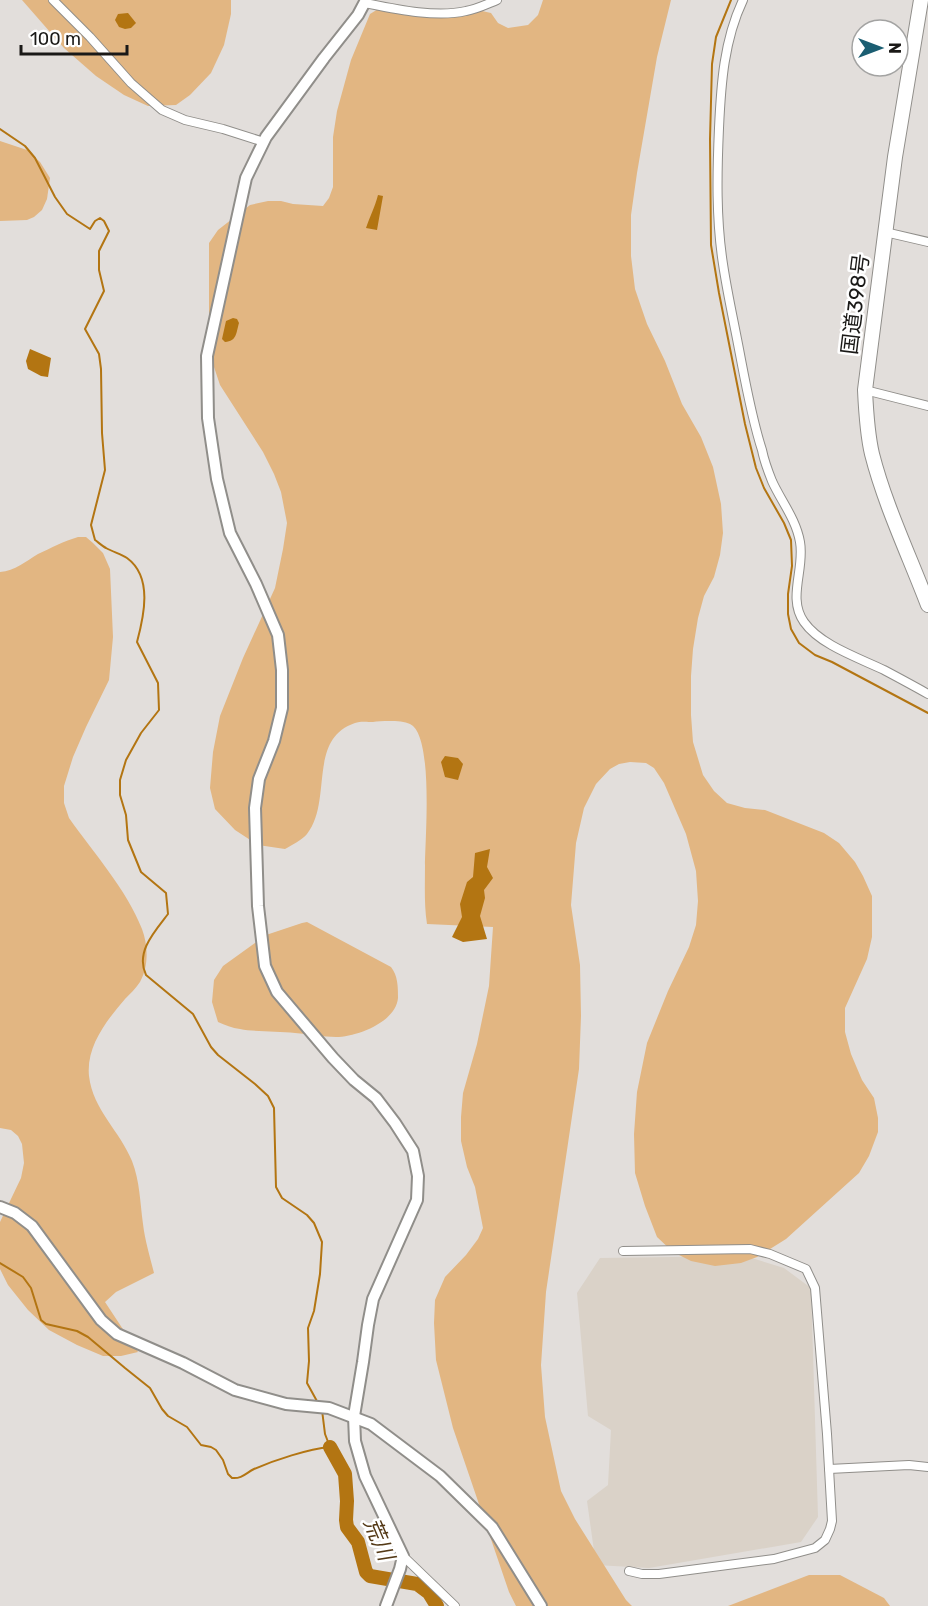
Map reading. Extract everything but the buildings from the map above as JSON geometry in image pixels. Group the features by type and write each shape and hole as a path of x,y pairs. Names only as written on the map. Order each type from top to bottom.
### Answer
{"highway":[{"name":"国道398号","path":"921,0 895,157 865,390 866,418 872,452 882,487 921,575 928,605"}],"street":[{"path":"53,0 131,83 162,110 185,120 264,142"},
{"path":"455,1606 403,1556 364,1476 355,1442 354,1416 373,1299 417,1200 418,1176 413,1151 395,1123 376,1098 354,1080 333,1058 277,992 265,966 258,906 255,807 259,779 282,708 282,670 278,635 256,584 230,533 208,418 207,356 246,178 266,137 358,15 365,1 406,11 448,13 468,10 497,0"},
{"path":"743,0 732,25 720,99 718,217 723,264 748,397 772,480 792,517 800,543 797,609 804,622 818,637 928,694"},
{"path":"885,232 928,242"},
{"path":"865,390 928,406"},
{"path":"0,1207 15,1213 32,1226 101,1320 117,1334 183,1363 235,1390 286,1404 321,1407 354,1416 371,1424 440,1476 492,1527 540,1606"},
{"path":"623,1251 750,1249 770,1254 806,1269 815,1288 819,1315 832,1521 825,1540 815,1548 774,1559 659,1574 629,1571"},
{"path":"829,1469 928,1467"},
{"path":"388,1601 403,1556"}],"shaded area":[{"path":"22,0 231,0 231,14 224,45 211,73 190,95 176,105 148,106 124,95 96,76 64,48"},
{"path":"543,0 671,0 657,57 637,173 631,215 631,256 635,289 647,324 682,404 701,437 713,467 721,504 723,533 720,555 714,577 704,596 693,649 691,715 693,742 703,775 714,791 727,803 765,810 824,833 839,843 855,862 872,896 872,937 867,959 845,1008 845,1032 851,1054 862,1080 874,1098 878,1118 878,1132 869,1156 859,1173 786,1239 757,1257 741,1263 715,1266 691,1261 673,1252 657,1237 635,1173 634,1134 637,1092 647,1043 689,947 696,925 698,901 696,871 686,834 664,783 654,768 646,763 630,762 610,769 596,784 584,808 576,843 571,905 580,965 579,1069 546,1292 541,1365 545,1417 561,1491 575,1519 632,1606 516,1606 509,1592 453,1428 436,1360 435,1300 445,1277 466,1255 483,1228 475,1187 467,1167 461,1141 461,1117 463,1093 477,1044 489,986 493,927 427,924 425,910 427,812 425,767 418,732 410,724 392,721 357,722 340,731 331,742 326,756 315,820 305,836 285,849 258,845 235,830 215,809 210,788 213,752 220,716 275,588 287,523 281,492 274,474 263,452 220,385 213,364 209,330 209,243 218,230 250,205 281,201 323,206 329,198 333,187 333,137 337,111 351,60 370,14 383,6 400,6 414,14 482,11 491,13 498,23 508,28 528,25 538,15"},
{"path":"128,13 136,23 131,28 119,27 115,20 118,14"},
{"path":"0,141 27,150 40,162 50,178 47,199 42,210 27,220 0,221"},
{"path":"378,195 383,196 377,230 366,228 375,204"},
{"path":"233,318 239,323 236,333 232,340 225,342 222,339 226,321"},
{"path":"30,349 51,358 48,377 28,369 26,361"},
{"path":"78,537 86,537 103,553 110,569 113,637 109,680 73,757 64,786 64,803 69,818 109,872 136,914 146,949 143,976 99,1034 89,1065 89,1076 96,1099 127,1150 135,1169 145,1237 154,1273 116,1292 105,1302 138,1352 121,1356 103,1356 49,1330 28,1310 8,1285 0,1269 0,1222 21,1178 24,1163 22,1144 18,1136 11,1130 0,1128 0,572 15,568 38,554"},
{"path":"445,756 458,758 463,764 458,780 445,777 441,762"},
{"path":"490,849 487,867 493,878 484,890 485,898 480,916 487,939 463,942 452,937 462,917 460,904 467,882 473,877 475,853"},
{"path":"307,922 391,967 398,986 398,998 396,1007 390,1014 383,1021 364,1031 336,1037 246,1030 218,1022 212,1002 214,980 223,966 266,935"},
{"path":"745,1256 784,1268 811,1288 818,1517 801,1542 649,1568 596,1565 587,1501 608,1485 611,1430 588,1416 577,1293 600,1258"},
{"path":"809,1575 840,1575 884,1598 890,1606 728,1606"}],"waterway":[{"path":"731,0 716,37 712,64 711,245 745,424 756,468 791,540 792,566 788,594 791,629 799,643 815,655 928,713"},
{"path":"0,129 25,146 35,158 55,197 67,214 90,229 100,218 109,231 99,251 99,270 104,291 85,329 99,354 105,470 91,525 95,540 127,558 141,575 144,609 137,642 158,683 159,710 141,733 126,760 120,780 120,795 126,815 128,840 141,872 166,893 168,914 148,942 143,966 146,975 193,1014 211,1047 218,1055 268,1096 274,1108 276,1187 282,1198 307,1215 314,1223 322,1242 314,1311 308,1328 307,1383 318,1403"},
{"path":"0,1263 23,1277 31,1288 41,1320 46,1324 77,1331 88,1337 150,1388 168,1416 187,1427 201,1445 216,1450 232,1478 241,1477 254,1469 292,1455 330,1447 325,1434 322,1410"},
{"name":"荒川","path":"330,1447 345,1474 347,1527 358,1542 366,1572 370,1576 417,1584 429,1593 437,1606"}]}
